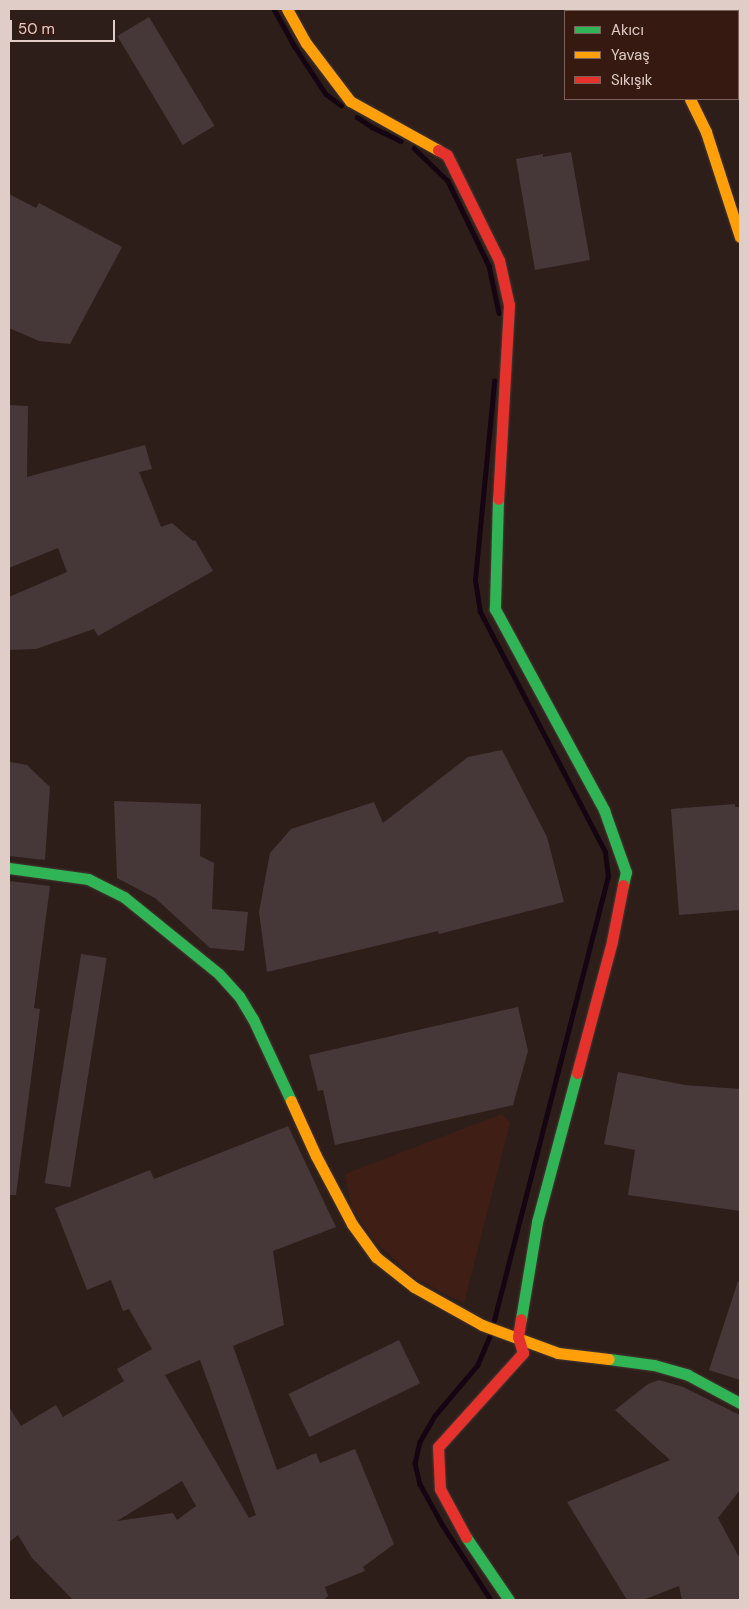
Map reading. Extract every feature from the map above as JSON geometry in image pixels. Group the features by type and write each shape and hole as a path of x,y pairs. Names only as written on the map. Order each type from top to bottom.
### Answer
{"street":[{"path":"287,9 306,43 350,101 447,154 499,260 509,305 496,529 495,608 604,810 626,872 612,940 537,1222 513,1336 523,1353 438,1447 440,1489 460,1529 508,1600"},
{"path":"690,100 706,132 740,237"},
{"path":"9,868 88,879 124,897 218,974 239,996 253,1019 321,1164 352,1224 376,1257 414,1287 482,1325 558,1353 654,1365 688,1374 740,1403"}],"shaded area":[{"path":"502,1114 510,1123 464,1303 416,1279 376,1243 352,1210 345,1174"}],"building":[{"path":"149,17 214,126 183,145 117,36"},
{"path":"571,152 590,260 535,270 516,159 543,154 543,157"},
{"path":"9,194 36,208 39,203 122,247 70,344 39,341 9,328"},
{"path":"9,405 28,406 27,477 145,445 152,469 139,472 161,527 172,523 193,541 195,540 213,571 98,636 94,629 36,649 9,650 9,597 67,572 58,548 9,568"},
{"path":"502,750 547,837 564,902 439,934 438,931 267,972 259,912 270,853 291,829 374,802 383,823 468,757"},
{"path":"10,762 27,765 50,787 45,860 9,856"},
{"path":"114,801 201,804 200,856 214,863 212,909 248,912 244,951 210,948 155,898 117,878"},
{"path":"735,804 735,807 740,807 740,910 679,915 671,809"},
{"path":"9,881 50,886 34,1008 40,1009 16,1195 9,1195"},
{"path":"81,954 107,958 70,1187 45,1183"},
{"path":"518,1007 528,1051 513,1105 335,1145 323,1090 318,1091 309,1055"},
{"path":"618,1072 685,1085 740,1089 740,1211 628,1195 635,1150 604,1144"},
{"path":"288,1126 336,1227 273,1251 284,1325 233,1346 277,1470 316,1453 320,1463 355,1449 394,1544 363,1567 365,1571 325,1587 328,1596 324,1600 73,1600 32,1558 18,1535 9,1542 9,1407 21,1426 56,1405 63,1417 124,1381 117,1369 152,1349 129,1309 123,1311 111,1280 87,1290 55,1208 150,1170 154,1179","holes":["200,1360 256,1515 249,1518 165,1375","182,1481 196,1506 177,1520 173,1513 117,1521"]},
{"path":"738,1281 740,1282 740,1380 709,1370"},
{"path":"399,1340 420,1383 309,1437 288,1394"},
{"path":"659,1380 683,1387 740,1415 740,1490 718,1518 740,1559 740,1600 682,1600 679,1586 643,1600 627,1600 567,1502 670,1460 615,1410 648,1384"}],"waterway":[{"path":"274,9 295,47 326,94 341,105"},
{"path":"357,117 372,127 401,141"},
{"path":"414,148 448,181 489,266 499,313"},
{"path":"493,1324 608,877 605,852 480,612 475,580 494,381"},
{"path":"491,1334 478,1365 435,1416 420,1442 415,1463 420,1484 442,1524 491,1600"}],"traffic: fast":[{"path":"498,499 495,609 604,810 626,872 623,885"},
{"path":"9,868 88,879 124,897 219,974 239,996 253,1019 291,1101"},
{"path":"521,1319 537,1222 577,1073"},
{"path":"609,1359 654,1365 688,1375 740,1403"},
{"path":"466,1537 509,1600"}],"traffic: slow":[{"path":"287,9 306,43 350,101 438,150"},
{"path":"690,100 706,132 740,237"},
{"path":"291,1101 316,1156 352,1224 376,1257 414,1287 482,1325 558,1353 609,1359"}],"traffic: jam":[{"path":"438,150 447,155 499,260 509,305 498,499"},
{"path":"577,1073 612,941 623,885"},
{"path":"466,1537 440,1489 438,1447 523,1353 518,1337 521,1319"}]}
